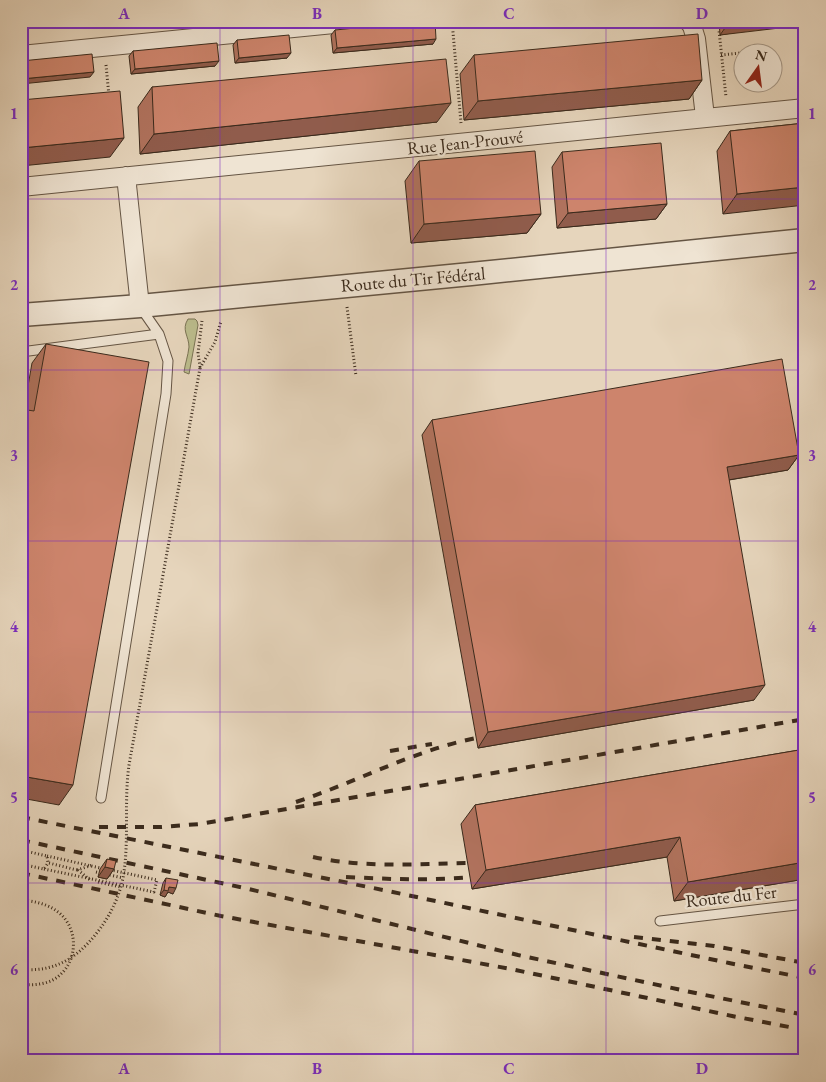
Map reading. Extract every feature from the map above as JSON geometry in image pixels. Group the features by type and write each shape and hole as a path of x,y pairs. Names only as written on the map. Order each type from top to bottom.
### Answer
{"street":[{"path":"21,56 364,21"},
{"path":"688,21 692,26 696,39 705,118"},
{"name":"Rue Jean-Prouvé","path":"21,187 805,108"},
{"path":"126,176 140,306"},
{"name":"Route du Tir Fédéral","path":"21,316 471,274 805,240"}],"lane":[{"path":"101,798 166,394 168,361 159,334 140,306"},
{"path":"21,352 159,334"},
{"name":"Route du Fer","path":"660,921 805,904"}],"path":[{"path":"452,21 462,130"},
{"path":"718,21 728,115"},
{"path":"105,47 110,105"},
{"path":"721,55 734,54"},
{"path":"347,301 356,376"},
{"path":"200,368 215,342 222,313"},
{"path":"21,969 36,970 52,967 62,964 74,956 92,939 101,927 121,888 126,845 126,785 200,368 198,353 203,316"},
{"path":"21,850 157,880 154,892 21,864"},
{"path":"44,869 48,863 47,856"},
{"path":"48,863 77,870 90,880 121,888"},
{"path":"77,870 94,866 124,872"},
{"path":"94,879 97,867"},
{"path":"96,872 123,878"},
{"path":"21,900 50,907 59,912 71,928 74,950 60,975 46,983 36,985 21,984"}],"green space":[{"path":"188,319 195,319 198,325 189,374 184,372 189,347 185,330"}],"building":[{"path":"435,21 436,39 337,48 335,30"},
{"path":"698,34 702,80 478,101 474,55"},
{"path":"289,35 291,53 239,58 237,40"},
{"path":"217,43 219,61 135,69 133,51"},
{"path":"92,54 94,72 21,79 21,61"},
{"path":"446,59 451,103 154,134 152,87"},
{"path":"120,91 124,138 21,148 21,100"},
{"path":"805,123 805,187 737,194 730,131"},
{"path":"661,143 667,204 568,213 562,152"},
{"path":"535,151 541,214 424,224 419,161"},
{"path":"46,344 149,362 73,785 21,776 21,409 34,411"},
{"path":"782,359 799,455 727,467 765,685 488,732 432,420"},
{"path":"805,749 805,862 688,882 680,837 486,870 475,805"},
{"path":"107,859 116,861 114,869 105,867"},
{"path":"166,878 178,880 176,888 169,887 168,891 164,890"}],"railway":[{"path":"99,827 161,827 200,824 805,719"},
{"path":"296,802 429,751 476,738"},
{"path":"390,751 432,744"},
{"path":"21,817 805,978"},
{"path":"21,840 249,889 518,955 805,1015"},
{"path":"313,857 371,864 468,863"},
{"path":"21,873 221,916 511,969 805,1030"},
{"path":"346,877 393,879 470,877"},
{"path":"634,937 714,946 805,963"}]}
